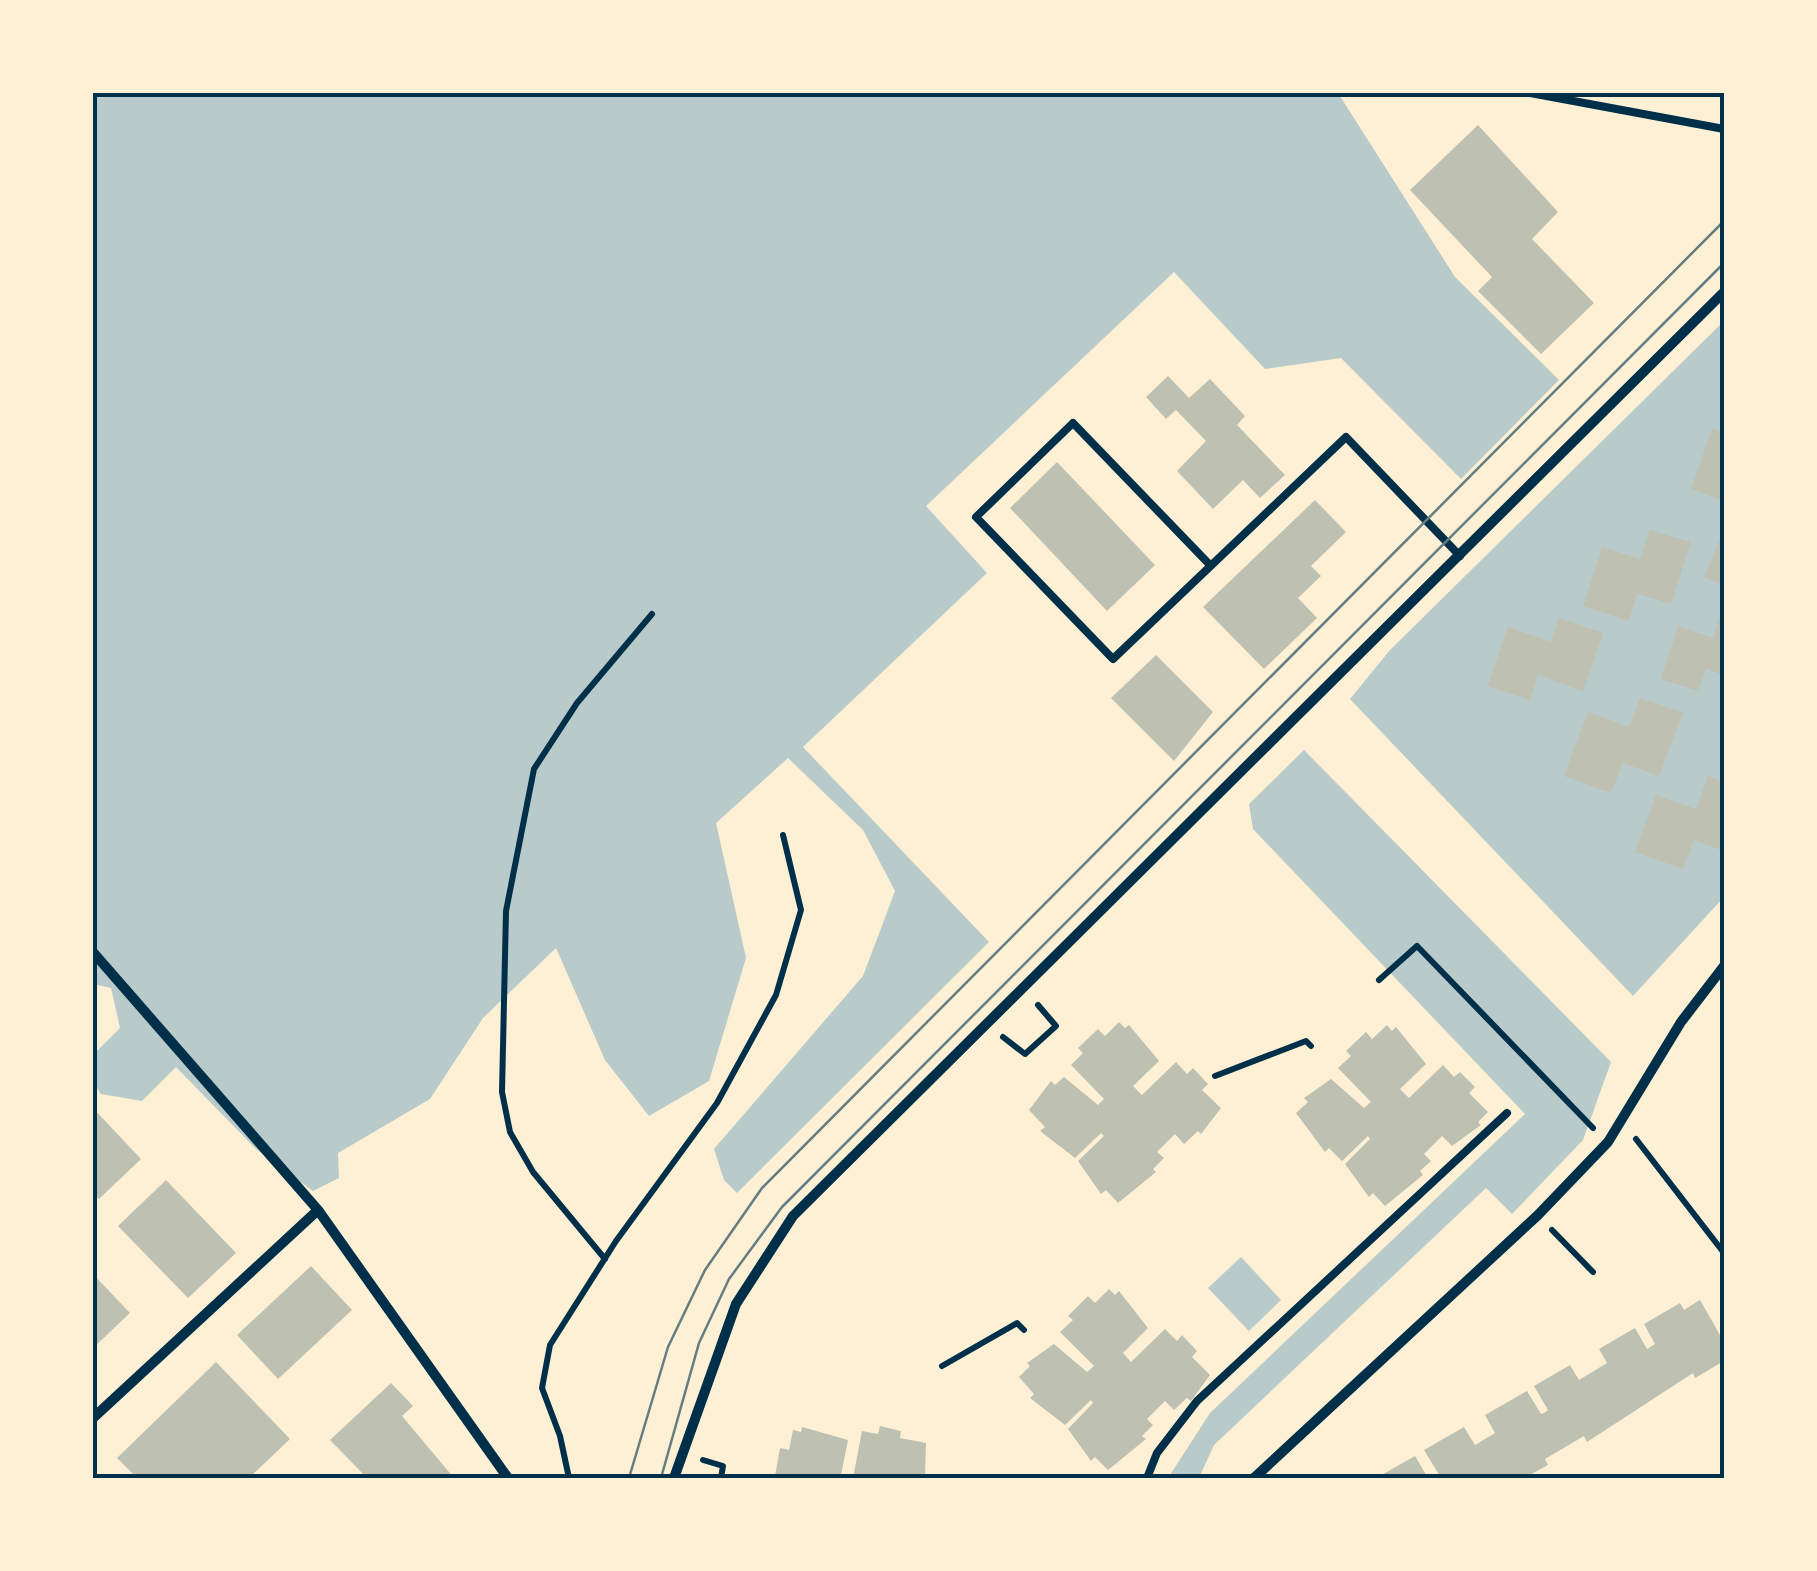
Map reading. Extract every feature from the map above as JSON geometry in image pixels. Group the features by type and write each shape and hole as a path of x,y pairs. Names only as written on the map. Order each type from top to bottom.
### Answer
{"street":[{"path":"674,1478 736,1304 794,1216 1724,292"},
{"path":"92,951 318,1210 508,1478"},
{"path":"1254,1478 1538,1215 1608,1142 1681,1022 1724,966"},
{"path":"92,1419 318,1210"}],"lane":[{"path":"1525,92 1724,129"},
{"path":"1210,565 1073,423 976,517 1113,659 1346,437 1460,556"},
{"path":"1146,1478 1157,1453 1197,1400 1507,1112"}],"path":[{"path":"604,1259 533,1172 510,1132 502,1092 506,911 534,769 577,703 652,614"},
{"path":"569,1478 560,1436 542,1388 550,1345 604,1259 717,1102 776,996 801,910 782,834"},
{"path":"1380,980 1417,946 1608,1142"},
{"path":"986,1024 1025,1054 1056,1026 1022,988"},
{"path":"1215,1076 1306,1041 1311,1046"},
{"path":"1633,1135 1724,1253"},
{"path":"1538,1215 1593,1272"},
{"path":"942,1366 1017,1323 1024,1330"}],"shaded area":[{"path":"103,93 1338,93 1455,277 1559,380 1461,479 1341,358 1265,369 1174,272 926,506 987,573 803,747 989,942 737,1193 724,1180 714,1149 863,976 895,891 863,830 788,758 716,823 746,958 709,1081 649,1116 605,1060 556,948 483,1018 430,1099 338,1153 339,1178 313,1191 256,1149 176,1067 142,1101 101,1094 93,1082 93,1055 120,1028 111,988 93,984 92,100"},
{"path":"1724,321 1724,897 1633,996 1350,699 1390,650"},
{"path":"1304,750 1611,1062 1583,1140 1512,1214 1486,1188 1214,1445 1199,1478 1168,1478 1210,1413 1525,1114 1253,829 1249,804"},
{"path":"1241,1257 1281,1300 1249,1331 1208,1288"}],"building":[{"path":"1478,125 1558,212 1532,239 1594,303 1541,354 1478,291 1492,277 1410,190"},
{"path":"1168,376 1189,398 1210,379 1245,416 1237,425 1285,475 1260,498 1243,480 1213,509 1177,471 1206,441 1176,410 1166,419 1146,397"},
{"path":"1712,429 1724,433 1724,501 1691,489"},
{"path":"1057,462 1155,565 1107,611 1010,508"},
{"path":"1315,500 1346,532 1311,566 1321,576 1298,598 1317,618 1264,669 1203,607"},
{"path":"1650,530 1691,542 1671,604 1637,594 1629,621 1583,606 1602,547 1640,559"},
{"path":"1724,530 1724,586 1704,577"},
{"path":"1724,604 1724,675 1706,669 1698,691 1661,679 1678,626 1713,638"},
{"path":"1559,618 1603,633 1583,691 1538,675 1530,700 1488,686 1508,627 1551,642"},
{"path":"1156,655 1213,712 1174,761 1111,698"},
{"path":"1640,698 1683,713 1659,776 1623,763 1611,793 1564,776 1588,712 1629,727"},
{"path":"1708,776 1724,782 1724,851 1694,840 1683,869 1635,852 1656,795 1696,809"},
{"path":"1119,1022 1125,1028 1129,1025 1159,1061 1133,1086 1142,1095 1176,1062 1187,1074 1193,1068 1208,1084 1202,1090 1221,1108 1201,1134 1198,1131 1184,1144 1175,1134 1157,1152 1164,1158 1153,1169 1156,1172 1118,1203 1106,1190 1101,1194 1078,1161 1104,1136 1101,1133 1075,1158 1040,1131 1045,1127 1029,1110 1051,1081 1055,1085 1064,1077 1098,1105 1104,1099 1071,1065 1083,1053 1078,1048 1098,1029 1105,1036"},
{"path":"1387,1025 1392,1031 1396,1027 1426,1064 1400,1089 1409,1098 1443,1065 1454,1077 1460,1072 1475,1087 1469,1093 1488,1112 1478,1122 1481,1125 1452,1146 1442,1136 1424,1154 1431,1161 1420,1171 1423,1175 1385,1206 1373,1193 1369,1197 1345,1164 1370,1139 1368,1136 1342,1161 1329,1148 1325,1152 1296,1113 1308,1102 1304,1098 1331,1079 1364,1108 1371,1102 1338,1068 1351,1056 1346,1051 1366,1032 1372,1039"},
{"path":"92,1107 141,1159 99,1199 92,1192"},
{"path":"166,1180 236,1253 188,1298 118,1226"},
{"path":"311,1266 352,1310 278,1379 237,1335"},
{"path":"92,1273 130,1313 92,1349"},
{"path":"1109,1289 1115,1295 1119,1291 1148,1328 1123,1353 1131,1362 1165,1329 1177,1341 1182,1335 1197,1351 1192,1357 1210,1375 1191,1401 1187,1398 1174,1410 1165,1401 1147,1419 1153,1425 1142,1436 1146,1439 1108,1470 1095,1457 1091,1461 1068,1429 1093,1403 1091,1400 1065,1425 1030,1398 1034,1394 1019,1377 1030,1366 1027,1363 1054,1344 1087,1372 1094,1366 1060,1332 1073,1320 1068,1316 1088,1296 1095,1303"},
{"path":"1700,1300 1724,1342 1724,1361 1695,1378 1693,1373 1587,1442 1584,1436 1545,1459 1548,1465 1524,1478 1441,1478 1424,1450 1464,1427 1475,1445 1495,1433 1485,1415 1527,1391 1544,1413 1548,1410 1534,1386 1570,1365 1579,1380 1607,1363 1599,1349 1635,1328 1647,1349 1655,1344 1644,1324 1680,1303 1684,1310"},
{"path":"216,1362 290,1439 249,1478 137,1478 117,1458"},
{"path":"391,1383 413,1406 402,1416 454,1478 367,1478 330,1440"},
{"path":"880,1426 901,1431 900,1438 926,1443 925,1475 853,1478 862,1431 878,1434"},
{"path":"802,1427 848,1440 841,1475 849,1478 775,1476 780,1448 789,1450 793,1430 801,1432"},
{"path":"1415,1456 1428,1478 1376,1478"}],"tram line":[{"path":"629,1478 668,1347 705,1270 762,1188 1724,221"},
{"path":"661,1478 699,1343 729,1279 782,1207 1724,263"}]}
